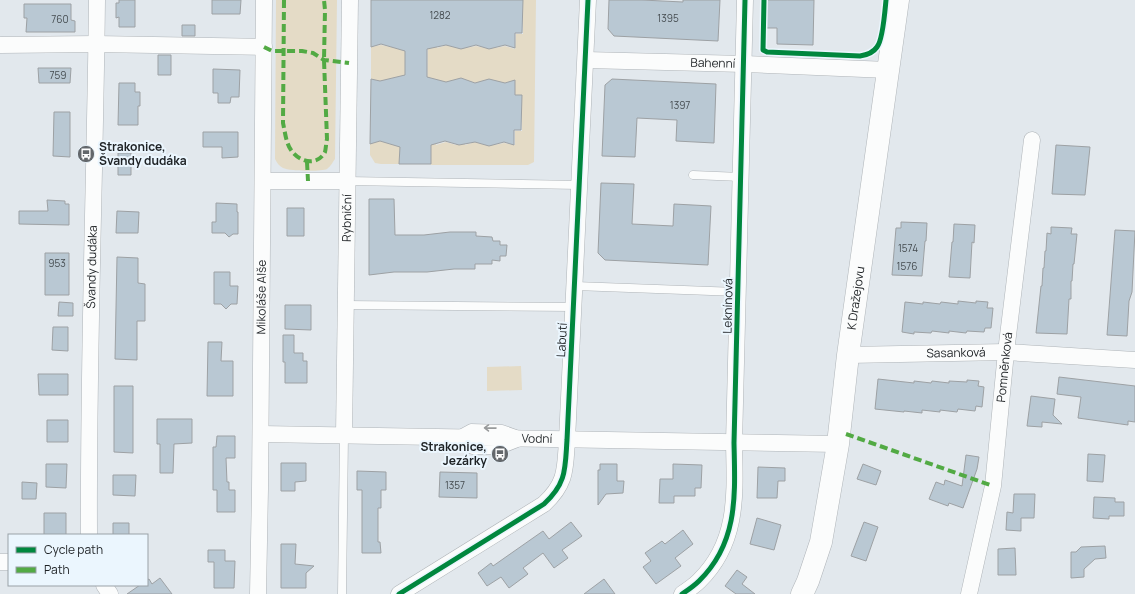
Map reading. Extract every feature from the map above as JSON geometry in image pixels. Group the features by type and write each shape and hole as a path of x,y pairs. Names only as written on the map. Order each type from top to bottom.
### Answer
{"street":[{"name":"Švandy dudáka","path":"89,534 90,381 97,0"},
{"name":"Mikoláše Alše","path":"258,594 261,434 264,0"},
{"name":"Rybniční","path":"344,436 350,0"},
{"name":"Labutí","path":"399,594 544,504 555,494 562,483 565,468 567,440 588,0"},
{"name":"Leknínová","path":"682,594 699,582 712,566 723,548 731,526 735,502 734,443 745,0"},
{"name":"K Dražejovu","path":"802,594 821,542 838,444 848,355 898,0"},
{"path":"0,45 96,44 264,47"},
{"name":"Bahenní","path":"586,60 744,64 888,70"},
{"name":"Pomněnková","path":"969,594 993,486 1006,352 1032,140"},
{"path":"263,181 347,181"},
{"name":"Sasanková","path":"848,355 1006,352 1135,360"},
{"name":"Vodní","path":"261,434 838,444"}],"lane":[{"path":"693,175 741,177"},
{"path":"347,181 579,185"},
{"path":"574,286 738,292"},
{"path":"345,305 574,307"},
{"path":"342,594 344,436"}],"shaded area":[{"path":"276,0 337,0 335,159 327,169 324,170 312,171 286,169 280,166 275,159"},
{"path":"523,0 536,0 534,162 528,165 431,165 431,150 427,150 436,130 436,145 446,142 456,145 456,130 465,130 465,145 475,142 485,145 485,131 494,131 494,145 504,143 515,145 515,131 522,131 522,96 515,95 515,81 505,83 476,83 466,80 427,94 428,33 437,33 437,48 447,45 457,48 457,33 466,33 466,48 476,46 486,48 486,34 495,34 495,48 505,46 515,49 516,34 523,34"},
{"path":"392,33 406,33 405,94 381,82 371,79 371,47 381,45 391,47"},
{"path":"391,130 404,150 400,150 399,164 375,163 370,155 370,144 380,141 390,144"},
{"path":"521,366 522,390 487,391 487,367"}],"building":[{"path":"119,0 135,0 135,27 119,27 119,17 116,18 116,3 119,3"},
{"path":"212,0 241,0 240,14 212,14"},
{"path":"371,0 523,0 522,33 515,33 515,48 505,45 489,49 476,45 461,49 446,45 427,49 427,77 446,82 461,78 475,83 489,79 505,83 515,80 515,95 522,95 521,130 514,130 514,145 504,142 489,146 475,142 459,145 445,141 431,145 431,164 399,164 400,147 380,141 370,144 371,79 380,81 405,75 405,51 381,44 371,47"},
{"path":"609,0 683,2 683,0 720,0 718,41 614,36 608,29"},
{"path":"766,0 814,0 813,45 777,44 777,28 766,28"},
{"path":"24,4 71,4 71,20 75,21 75,32 26,32 27,18 24,18"},
{"path":"182,25 195,25 195,36 182,36"},
{"path":"158,55 171,55 171,75 158,75"},
{"path":"38,68 71,68 70,83 39,83"},
{"path":"213,69 240,70 239,97 231,97 230,103 218,103 218,93 213,93"},
{"path":"612,79 716,84 714,143 676,141 677,120 637,118 635,157 602,156 605,85"},
{"path":"119,83 135,83 135,92 140,92 138,125 118,125"},
{"path":"54,112 70,112 70,157 53,156"},
{"path":"203,132 238,132 238,157 222,158 222,147 203,147"},
{"path":"1056,145 1090,147 1085,195 1052,194"},
{"path":"118,153 131,153 131,175 118,175"},
{"path":"601,183 634,184 632,224 673,226 674,204 711,206 708,265 605,260 598,253"},
{"path":"369,199 394,199 395,235 476,232 476,236 492,237 493,241 500,241 500,245 507,245 506,256 500,256 500,261 492,260 492,264 475,264 475,269 454,269 427,272 394,272 369,275"},
{"path":"47,200 65,201 65,204 69,204 69,225 19,224 19,211 48,211"},
{"path":"216,203 237,204 238,234 233,234 229,237 225,233 212,233 212,222 216,222"},
{"path":"287,208 304,208 304,236 287,236"},
{"path":"117,211 139,212 138,233 116,233"},
{"path":"901,222 927,223 922,276 892,275 896,228 901,228"},
{"path":"954,224 975,225 974,243 972,242 970,278 949,277"},
{"path":"1051,227 1072,228 1071,234 1077,234 1071,281 1071,299 1069,299 1067,334 1036,333 1047,233 1051,234"},
{"path":"1115,230 1135,231 1132,292 1129,301 1127,336 1107,335"},
{"path":"45,253 69,253 69,295 45,295"},
{"path":"117,257 138,258 138,283 145,284 145,321 137,321 137,360 115,359"},
{"path":"214,272 230,272 230,286 238,286 237,304 231,304 226,309 221,304 214,304"},
{"path":"958,301 976,303 976,301 988,302 987,308 993,308 991,328 985,328 984,332 967,331 966,333 932,331 931,333 914,332 914,334 902,332 905,302 940,304 941,302 958,304"},
{"path":"59,302 73,303 73,316 58,316"},
{"path":"285,305 311,305 311,330 285,329"},
{"path":"53,327 68,327 68,351 52,350"},
{"path":"283,335 294,335 294,353 303,353 303,361 307,361 307,383 285,383"},
{"path":"208,342 222,342 221,361 233,361 233,396 207,396"},
{"path":"38,374 68,374 68,395 39,395"},
{"path":"1059,377 1135,386 1135,422 1128,421 1128,425 1078,418 1081,397 1057,394"},
{"path":"878,379 914,383 914,381 949,383 949,381 979,381 978,386 984,387 982,407 976,406 975,411 958,409 957,412 922,410 922,413 875,409"},
{"path":"114,386 133,386 133,453 114,452"},
{"path":"1031,396 1055,399 1053,415 1062,424 1042,422 1042,427 1027,426"},
{"path":"157,419 192,419 192,443 174,444 173,473 160,473 160,444 157,444"},
{"path":"47,420 68,420 68,442 47,442"},
{"path":"217,436 235,436 235,458 226,458 227,482 229,482 229,490 235,490 235,512 217,512 217,490 213,490 213,447 216,447"},
{"path":"1088,454 1105,455 1103,482 1087,481"},
{"path":"966,455 979,457 977,469 963,508 949,503 948,506 929,499 936,482 944,485 945,480 962,486"},
{"path":"281,463 306,463 306,481 295,482 295,491 281,491"},
{"path":"46,464 67,464 66,488 46,487"},
{"path":"600,464 617,464 617,481 624,481 623,493 606,494 598,505 598,470 600,470"},
{"path":"673,464 702,465 701,488 695,488 695,496 674,496 674,503 659,503 660,479 673,479"},
{"path":"863,464 881,471 876,485 857,479"},
{"path":"758,467 785,468 785,481 778,481 777,498 757,498"},
{"path":"357,471 386,472 386,490 381,490 381,508 378,508 378,542 380,542 381,553 362,553 362,490 357,490"},
{"path":"440,472 477,473 477,498 439,497"},
{"path":"113,475 136,475 135,496 113,495"},
{"path":"22,482 37,483 36,499 22,499"},
{"path":"1014,494 1035,494 1034,518 1021,518 1021,531 1006,530 1007,512 1013,513"},
{"path":"1094,497 1115,498 1115,502 1124,502 1124,516 1109,516 1109,519 1093,518"},
{"path":"44,513 66,513 66,534 44,534"},
{"path":"757,518 781,525 774,550 750,544"},
{"path":"571,522 582,536 562,550 568,558 554,568 543,553 523,568 528,574 509,588 501,577 487,586 478,573 491,563 493,566 543,531 549,539"},
{"path":"864,522 878,527 866,561 851,556"},
{"path":"113,523 129,523 129,534 113,534"},
{"path":"683,530 693,544 675,558 681,566 656,584 643,567 651,561 645,553 662,541 665,544"},
{"path":"281,544 296,544 295,564 314,566 306,573 306,588 281,588"},
{"path":"1105,546 1106,558 1095,559 1084,569 1084,577 1071,578 1071,552 1076,552 1081,547"},
{"path":"1015,548 1016,575 998,575 998,549"},
{"path":"208,550 225,550 225,561 235,561 234,588 214,588 214,562 208,562"},
{"path":"737,570 747,577 742,584 755,594 736,594 725,586"},
{"path":"160,578 172,594 127,594 139,586 148,586 149,579 152,584"},
{"path":"604,579 615,594 584,594"}],"marked path":[{"path":"284,0 283,123 289,147 294,154 303,160 308,161 317,160 322,157 325,152 327,139 324,60 324,0"},
{"path":"264,47 272,51 302,51 313,53 324,60 349,63"},
{"path":"307,162 308,181"},
{"path":"846,434 993,486"}],"cycle path":[{"path":"399,594 544,504 552,496 561,482 566,459 588,0"},
{"path":"682,594 699,581 712,566 721,550 728,533 734,498 734,443 745,0"},
{"path":"764,0 763,50 767,52 860,56 872,52 879,43 886,0"}],"place":[{"name":"Strakonice, Švandy dudáka","path":"86,154"},
{"name":"Strakonice, Jezárky","path":"500,454"}]}
